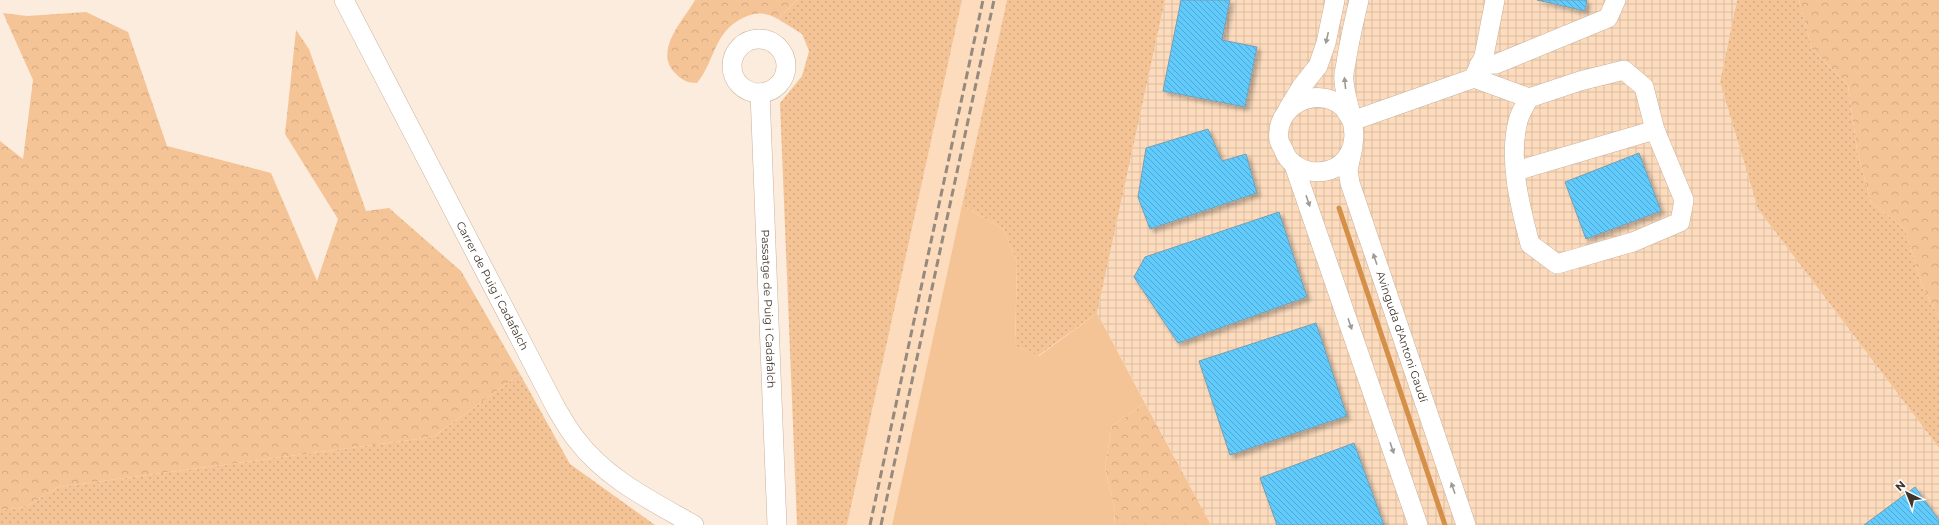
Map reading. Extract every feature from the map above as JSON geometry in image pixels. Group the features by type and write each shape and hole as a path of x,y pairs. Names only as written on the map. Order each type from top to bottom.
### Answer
{"street":[{"name":"Carrer de Puig i Cadafalch","path":"344,0 556,408 576,440 603,467 635,491 694,525"},
{"path":"1335,0 1326,43 1318,66 1302,86 1285,114 1280,127 1280,140 1285,155 1294,165 1304,170 1316,172 1327,171 1338,166 1346,158 1353,147 1355,134 1343,80 1359,0"},
{"path":"1477,71 1484,56 1495,0"},
{"path":"1352,121 1608,18 1616,0"},
{"path":"1624,70 1644,87 1655,130 1684,200 1680,222 1633,242 1557,264 1530,244 1517,193 1515,153 1518,120 1529,98 1580,81 1624,70"},
{"path":"1477,71 1529,98"},
{"name":"Passatge de Puig i Cadafalch","path":"760,93 777,525"},
{"path":"1285,114 1300,101 1309,98 1322,97 1342,106 1352,121"},
{"path":"1516,171 1655,130"},
{"name":"Avinguda d'Antoni Gaudí","path":"1353,147 1348,170 1350,183 1466,525"},
{"path":"1294,165 1418,525"}],"shaded area":[{"path":"962,0 1007,0 892,525 847,525"},
{"path":"1165,0 1737,0 1720,82 1758,209 1939,448 1939,525 1211,525 1097,313"}],"green space":[{"path":"695,0 797,0 778,19 770,15 758,13 749,15 735,23 721,38 708,65 697,83 687,82 675,73 669,64 667,55 673,35"},
{"path":"797,0 962,0 847,525 797,525 780,103 802,76 809,51 802,34 778,19"},
{"path":"1007,0 1165,0 1097,313 1038,356 1015,346 1017,262 1003,229 962,205"},
{"path":"1737,0 1799,0 1812,49 1848,85 1857,150 1871,202 1905,229 1922,285 1939,318 1939,448 1758,209 1720,82"},
{"path":"1799,0 1939,0 1939,318 1922,285 1905,229 1871,202 1857,150 1848,85 1812,49"},
{"path":"86,12 128,32 167,146 271,173 317,281 338,219 285,134 296,30 309,49 366,211 389,208 461,271 520,374 433,437 58,487 26,507 0,510 0,141 23,159 33,80 3,13 27,16"},
{"path":"962,205 1003,229 1017,262 1015,346 1039,356 1097,313 1145,403 1112,426 1105,467 1115,511 1114,525 892,525"},
{"path":"520,374 570,464 655,525 0,525 0,510 26,507 58,487 433,437"},
{"path":"1145,403 1211,525 1114,525 1115,511 1105,467 1112,426"}],"building":[{"path":"1181,0 1230,0 1222,40 1257,47 1245,107 1163,91"},
{"path":"1537,0 1587,0 1585,11"},
{"path":"1208,129 1222,161 1246,154 1257,193 1150,229 1138,197 1146,148"},
{"path":"1639,153 1661,211 1586,239 1565,182"},
{"path":"1279,212 1307,297 1178,343 1134,277 1145,257"},
{"path":"1316,323 1347,416 1230,455 1199,361"},
{"path":"1354,443 1384,525 1277,525 1260,478"},
{"path":"1915,487 1939,520 1939,525 1864,525"}],"waterway":[{"path":"1339,208 1445,525"}],"railway":[{"path":"870,525 983,0"},
{"path":"881,525 994,0"}]}
